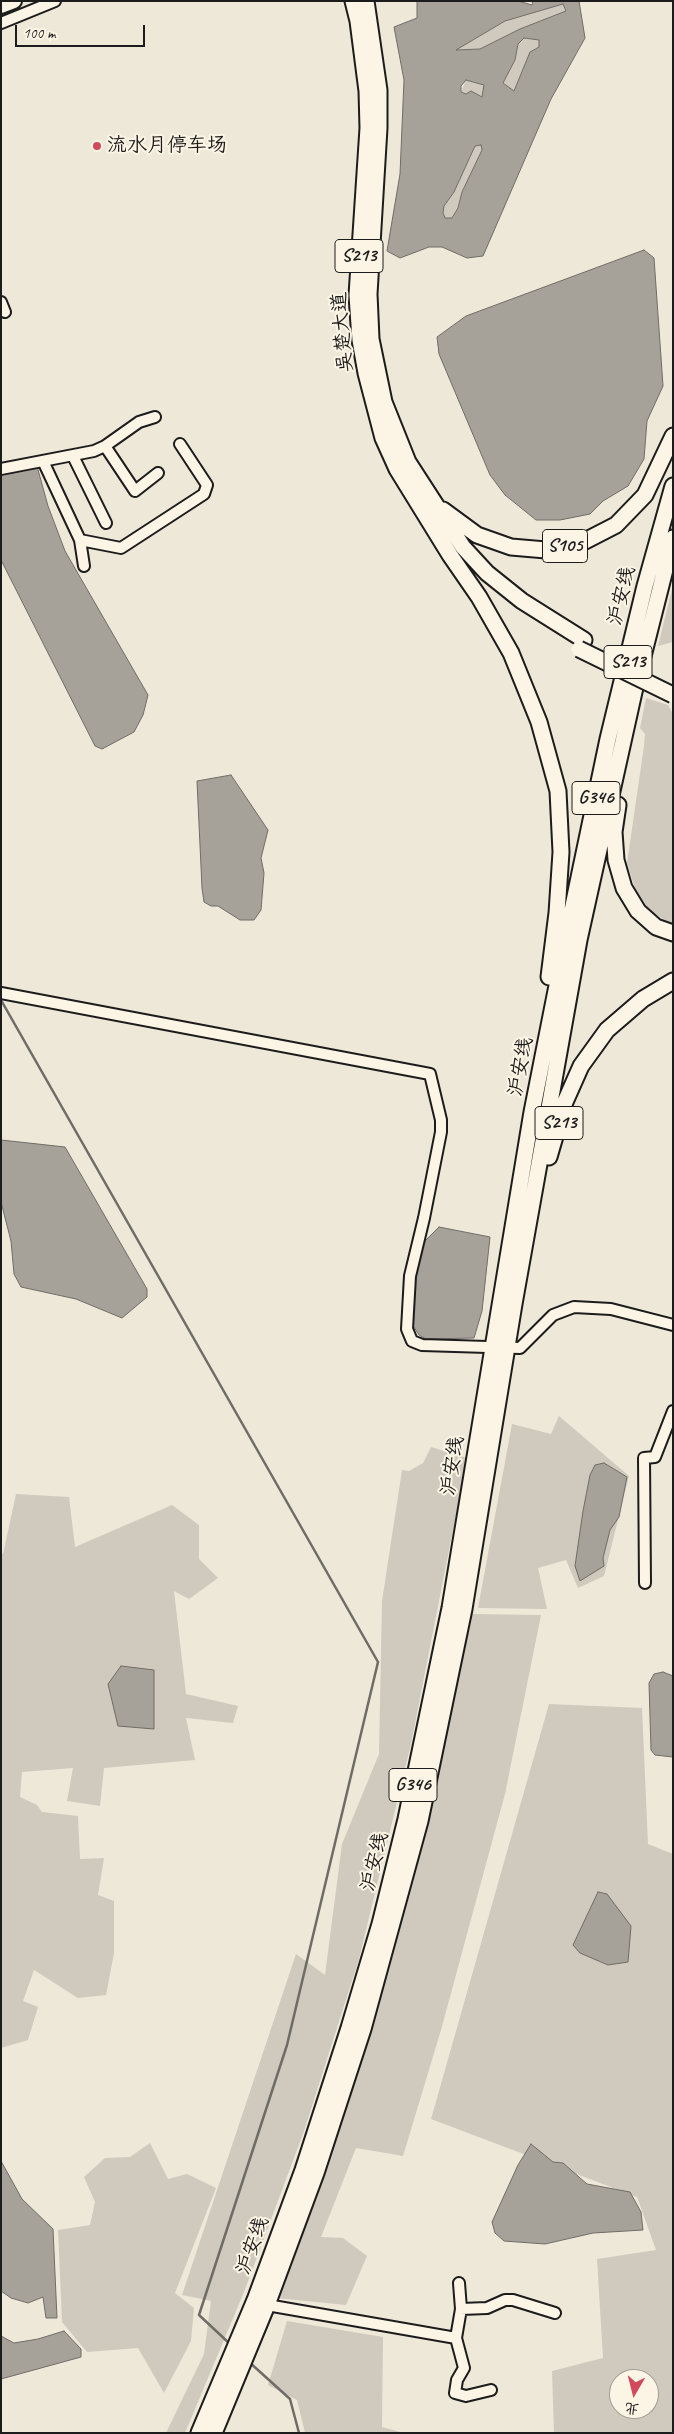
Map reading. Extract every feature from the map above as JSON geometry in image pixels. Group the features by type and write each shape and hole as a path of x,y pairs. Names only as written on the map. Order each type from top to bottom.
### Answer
{"highway":[{"name":"吴楚大道","path":"353,1 363,51 368,128 357,295 360,340 366,373 384,438 397,469 420,494"},
{"name":"吴楚大道","path":"366,1 379,90 377,175 369,294 372,339 384,402 420,494"},
{"name":"S105","path":"420,494 477,535 511,547 546,550 583,542 616,525 645,495 673,436"},
{"name":"沪安线","path":"214,2433 267,2304 316,2173 363,2029 420,1821 464,1609 532,1112 608,739 645,586 673,486"},
{"path":"420,494 487,573 522,601 581,645 673,695"},
{"path":"420,494 510,653 539,722 558,791 561,852 558,913 532,1112"},
{"name":"沪安线","path":"199,2433 255,2300 303,2170 380,1924 406,1819 441,1655 500,1347 514,1304 579,940 634,692 673,538"},
{"name":"S213","path":"581,645 673,684"},
{"path":"634,692 614,832 616,860 624,888 638,911 656,927 673,933"},
{"name":"S213","path":"514,1304 552,1146 566,1102 581,1066 607,1030 643,999 673,982"}],"main road":[{"path":"1,6 14,1"}],"street":[{"path":"1,23 55,1"},
{"path":"1,302 5,312"},
{"path":"1,469 73,456 106,446 139,422 154,417"},
{"path":"80,540 121,548 204,494 207,485 180,444"},
{"path":"106,446 135,491 158,472"},
{"path":"73,456 106,523"},
{"path":"43,461 80,540 84,566"},
{"path":"1,993 430,1074 441,1120 441,1132 410,1276 407,1328 412,1341 422,1345 520,1348 553,1315 574,1307 611,1309 673,1325"},
{"path":"645,1583 644,1458 655,1457 673,1410"},
{"path":"459,2283 461,2309 456,2338 464,2368 457,2380 455,2393 466,2396 491,2390"},
{"path":"461,2309 486,2308 505,2300 513,2300 555,2313"},
{"path":"267,2304 456,2338"}],"shaded area":[{"path":"417,1 518,1 532,5 533,1 579,1 585,38 551,99 483,256 467,258 442,247 429,247 400,258 387,251 400,174 404,80 394,27 417,18","holes":["563,4 566,11 520,29 480,49 456,50 505,21","524,38 539,40 539,47 530,52 514,91 503,83 515,60 518,44","466,80 484,85 482,97 471,91 466,94 461,92 461,86","481,145 482,150 462,192 458,208 452,218 445,218 443,213 444,206 454,192 475,146"]},
{"path":"563,4 566,11 520,29 480,49 455,50 505,21"},
{"path":"524,38 539,40 539,47 530,52 514,91 503,83 515,60 518,44"},
{"path":"466,80 485,85 482,97 461,92"},
{"path":"481,145 482,150 462,192 458,208 452,218 445,218 443,213 444,206 454,192 475,146"},
{"path":"644,250 654,258 663,386 647,421 644,459 628,486 603,501 590,514 560,520 536,520 505,495 490,475 439,354 437,337 466,316"},
{"path":"37,466 48,506 65,551 148,695 143,715 134,732 102,749 95,746 1,560 1,472"},
{"path":"673,585 673,642 658,646"},
{"path":"646,698 668,705 673,714 673,925 649,910 635,888 627,863 644,746 645,734 640,728"},
{"path":"231,775 268,830 261,858 264,873 261,910 254,920 240,920 218,906 211,906 204,902 197,781"},
{"path":"1,1140 65,1147 147,1289 147,1297 122,1318 76,1299 21,1287 14,1274 11,1241 1,1202"},
{"path":"439,1227 490,1237 482,1311 474,1338 426,1339 419,1335 412,1324 414,1278 424,1242"},
{"path":"559,1416 629,1476 604,1576 578,1588 566,1560 538,1568 547,1609 478,1608 512,1424 551,1434"},
{"path":"431,1447 467,1458 411,1744 359,1959 304,2131 244,2292 185,2433 166,2433 204,2354 211,2301 182,2295 296,1954 325,1975 342,1844 379,1754 382,1601 402,1470 409,1471 423,1463"},
{"path":"604,1463 627,1477 619,1517 610,1530 603,1558 604,1566 580,1581 575,1566 590,1475 595,1465"},
{"path":"16,1494 69,1497 75,1547 172,1505 199,1525 199,1559 218,1578 189,1599 174,1591 186,1694 238,1706 233,1723 186,1718 195,1760 104,1768 100,1806 67,1801 73,1768 22,1772 20,1797 37,1805 42,1812 78,1816 80,1859 104,1858 98,1895 114,1901 114,1953 106,1995 78,1998 34,1970 23,2001 38,2007 28,2040 1,2048 1,1554 3,1554"},
{"path":"471,1614 541,1615 505,1794 441,2030 403,2156 356,2148 321,2237 343,2238 367,2256 346,2305 276,2298 335,2141 389,1966 442,1751"},
{"path":"121,1666 154,1670 154,1729 118,1726 108,1684"},
{"path":"663,1672 673,1676 673,1757 655,1755 651,1750 649,1683 654,1674"},
{"path":"549,1704 642,1708 648,1844 673,1854 673,2433 554,2433 552,2371 603,2358 597,2259 656,2250 637,2197 431,2119"},
{"path":"598,1892 607,1894 631,1926 628,1962 608,1965 580,1953 573,1945"},
{"path":"150,2143 168,2179 187,2174 216,2188 175,2293 194,2308 191,2341 164,2393 138,2348 87,2352 62,2322 58,2230 90,2225 95,2202 84,2177 105,2158 130,2157"},
{"path":"531,2144 553,2162 563,2163 587,2184 630,2192 641,2212 643,2230 593,2233 545,2244 504,2241 495,2233 492,2222 518,2165"},
{"path":"1,2161 22,2199 53,2229 57,2318 46,2318 43,2297 28,2303 11,2298 1,2291"},
{"path":"287,2321 383,2337 382,2427 404,2433 305,2433 297,2400 268,2385"},
{"path":"64,2331 81,2349 81,2357 1,2379 1,2336 14,2343 38,2339"}],"waterway":[{"path":"1,1000 378,1662 287,2045 199,2315 230,2344"},
{"path":"248,2361 290,2399 299,2433"}],"place":[{"name":"流水月停车场","path":"97,146"}]}
